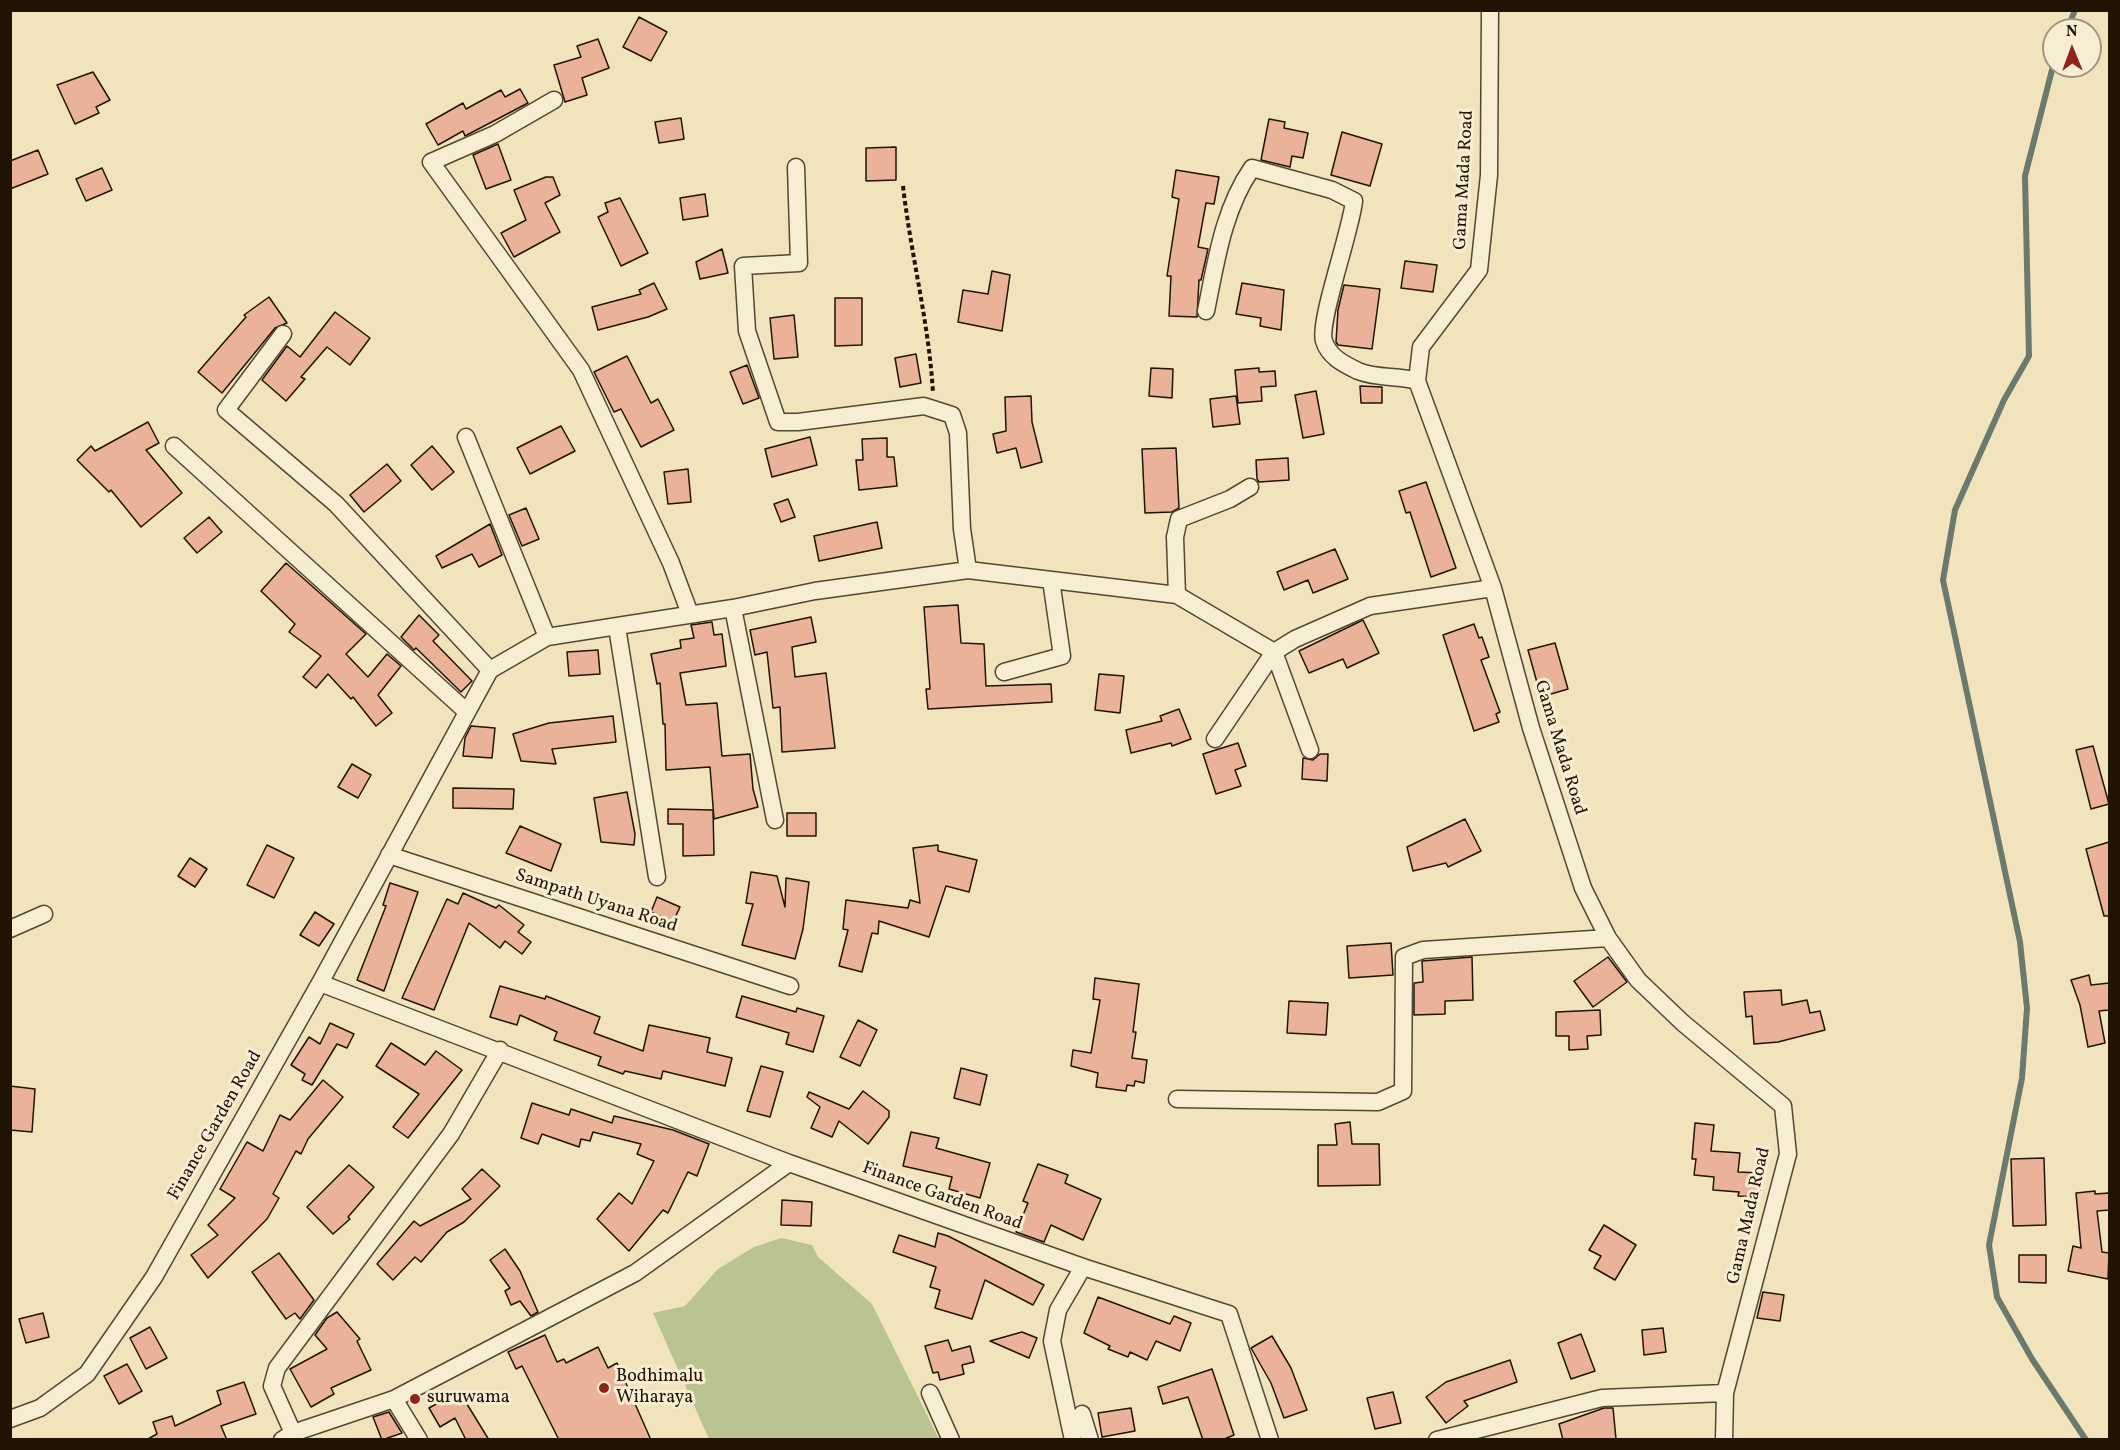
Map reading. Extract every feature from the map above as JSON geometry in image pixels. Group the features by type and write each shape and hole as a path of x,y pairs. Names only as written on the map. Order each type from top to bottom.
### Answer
{"street":[{"name":"Gama Mada Road","path":"1490,10 1489,175 1479,270 1421,347 1417,381 1493,588 1530,728 1582,888 1608,938 1638,980 1683,1023 1784,1106 1788,1154 1725,1393 1724,1440"},
{"path":"554,100 495,134 431,162 581,370 671,563 690,614"},
{"path":"796,167 799,262 743,266 747,332 778,422 798,422 924,405 952,415 958,433 962,529 968,570"},
{"path":"1206,312 1221,233 1244,180 1252,168 1332,190 1354,201 1344,252 1323,328 1324,341 1333,357 1360,372 1417,381"},
{"path":"283,334 225,410 336,504 490,670"},
{"path":"466,437 547,637"},
{"path":"174,447 467,712"},
{"path":"1177,595 1175,537 1179,519 1230,499 1250,487"},
{"path":"320,982 490,670 547,637 733,608 815,591 968,570 1177,595 1274,652 1310,750"},
{"path":"1004,672 1062,656 1051,580"},
{"path":"1215,739 1274,652 1294,639 1370,606 1493,588"},
{"path":"733,608 775,820"},
{"path":"617,627 657,878"},
{"name":"Sampath Uyana Road","path":"389,855 790,986"},
{"path":"10,928 44,914"},
{"path":"1177,1099 1378,1102 1403,1091 1404,957 1423,950 1608,938"},
{"name":"Finance Garden Road","path":"10,1419 40,1408 87,1374 154,1277 320,982 789,1163 1083,1267 1229,1314 1270,1440"},
{"path":"500,1050 452,1134 277,1368 272,1386 288,1436 394,1399 634,1273 789,1163"},
{"path":"1073,1440 1052,1341 1058,1310 1083,1267"},
{"path":"930,1392 951,1440"},
{"path":"1437,1440 1602,1398 1725,1393"},
{"path":"394,1399 419,1440"},
{"path":"1082,1414 1090,1440"}],"path":[{"path":"903,186 910,247 930,345 933,409"}],"green space":[{"path":"781,1238 812,1245 818,1257 872,1304 939,1439 709,1439 653,1313 685,1306 718,1269 754,1247"}],"building":[{"path":"639,17 667,32 651,61 623,47"},
{"path":"598,39 609,68 582,78 587,95 565,102 554,65 581,57 577,46"},
{"path":"93,72 110,100 96,107 99,113 75,124 57,85"},
{"path":"520,89 528,103 465,136 463,131 438,145 426,124 463,103 466,109 501,90 505,97"},
{"path":"681,118 684,139 659,143 655,122"},
{"path":"1269,119 1285,122 1284,128 1308,133 1303,158 1292,156 1290,167 1261,160"},
{"path":"1342,132 1382,144 1370,186 1331,175"},
{"path":"498,144 511,180 486,189 473,155"},
{"path":"896,147 896,180 866,181 866,148"},
{"path":"38,150 48,174 10,189 10,161"},
{"path":"102,168 112,190 86,201 76,179"},
{"path":"1176,170 1219,177 1214,204 1206,203 1198,247 1208,249 1201,280 1199,280 1197,317 1169,316 1171,276 1167,276 1179,199 1172,197"},
{"path":"546,177 553,177 560,195 545,203 560,232 514,257 501,233 526,220 514,190"},
{"path":"705,194 708,216 683,220 680,198"},
{"path":"620,198 648,253 621,266 598,217 608,212 605,203"},
{"path":"722,249 728,273 700,279 696,262"},
{"path":"1405,261 1437,265 1433,292 1401,288"},
{"path":"992,271 1010,275 1002,331 958,322 963,290 988,294"},
{"path":"654,283 667,309 648,317 598,330 592,307 641,294 639,290"},
{"path":"1242,283 1284,290 1281,330 1260,326 1261,318 1236,314"},
{"path":"1344,285 1380,289 1372,349 1338,345 1336,342 1338,310"},
{"path":"269,297 287,323 275,328 222,393 198,372 246,317 244,315"},
{"path":"835,298 862,298 862,345 835,346"},
{"path":"335,312 370,338 350,365 327,347 301,377 305,379 286,401 262,380 287,346 300,357"},
{"path":"794,315 798,357 774,359 770,318"},
{"path":"916,354 921,383 900,387 895,358"},
{"path":"627,356 651,403 658,399 674,430 641,447 621,409 614,412 594,372"},
{"path":"747,365 759,398 743,404 730,372"},
{"path":"1151,368 1173,369 1172,398 1149,396"},
{"path":"1259,368 1259,372 1275,371 1276,386 1261,387 1262,401 1238,403 1235,370"},
{"path":"1360,386 1382,387 1382,403 1361,403"},
{"path":"1316,391 1324,434 1303,438 1295,395"},
{"path":"1031,396 1032,422 1042,462 1021,468 1016,448 997,453 993,434 1006,431 1005,397"},
{"path":"1236,396 1240,424 1213,427 1210,399"},
{"path":"148,422 159,443 146,450 182,493 141,527 111,490 109,492 77,460 91,446 95,451"},
{"path":"561,426 575,451 530,474 517,448"},
{"path":"810,437 817,465 772,477 765,449"},
{"path":"887,438 887,457 894,457 897,486 859,490 856,460 863,460 862,439"},
{"path":"432,446 454,472 432,490 411,465"},
{"path":"1176,448 1179,508 1172,512 1145,513 1142,449"},
{"path":"1288,458 1289,480 1259,482 1256,460"},
{"path":"387,464 401,481 364,512 350,495"},
{"path":"688,469 691,502 668,504 664,472"},
{"path":"1426,482 1456,568 1431,577 1410,512 1406,513 1399,491"},
{"path":"788,499 795,517 781,522 774,504"},
{"path":"526,508 539,539 522,546 509,515"},
{"path":"209,517 222,532 197,553 184,538"},
{"path":"877,522 882,548 819,561 814,536"},
{"path":"490,524 502,555 479,567 472,554 442,568 436,556"},
{"path":"1335,549 1348,579 1313,593 1308,580 1284,590 1277,572"},
{"path":"286,563 366,634 346,654 368,677 387,654 401,666 378,695 392,713 376,726 353,697 351,699 328,674 316,688 303,677 321,656 289,632 295,624 261,591"},
{"path":"958,605 961,643 984,644 986,686 1051,684 1052,702 928,709 926,689 930,689 924,607"},
{"path":"419,615 439,635 433,641 472,681 461,692 416,648 414,650 401,637"},
{"path":"811,617 816,642 792,647 795,677 826,673 835,748 782,752 780,707 773,708 767,652 755,655 750,630"},
{"path":"1363,620 1379,653 1347,668 1343,659 1309,673 1299,651"},
{"path":"712,622 714,635 722,634 726,666 680,673 686,705 717,703 722,756 750,754 753,789 758,807 714,819 710,767 666,770 665,724 663,724 660,683 657,684 651,654 681,648 680,640 694,638 691,625"},
{"path":"1474,624 1479,638 1482,637 1489,657 1481,660 1500,712 1496,714 1499,722 1474,731 1443,635"},
{"path":"1555,643 1568,689 1541,697 1528,650"},
{"path":"598,650 600,674 569,676 567,652"},
{"path":"1099,674 1124,676 1120,713 1095,710"},
{"path":"1179,709 1191,739 1172,746 1171,743 1131,753 1126,730 1162,721 1160,716"},
{"path":"613,716 616,742 552,749 556,764 521,761 513,734 549,723"},
{"path":"471,726 495,728 492,758 463,756 465,738"},
{"path":"1238,743 1246,766 1235,770 1241,786 1216,794 1203,754"},
{"path":"2093,746 2109,804 2091,809 2076,750"},
{"path":"1320,754 1328,754 1327,781 1302,779 1303,758 1313,760"},
{"path":"352,764 371,775 358,798 338,787"},
{"path":"453,788 514,789 513,809 453,808"},
{"path":"627,792 635,834 634,845 601,842 594,798"},
{"path":"668,809 713,810 714,855 683,856 683,824 668,824"},
{"path":"787,813 816,813 816,836 787,836"},
{"path":"1465,819 1481,851 1448,867 1446,863 1413,871 1407,847"},
{"path":"520,826 561,844 551,871 506,853"},
{"path":"2109,842 2109,916 2104,916 2086,849"},
{"path":"267,845 294,858 274,898 247,885"},
{"path":"938,845 938,851 977,860 969,892 946,886 929,937 879,921 878,934 872,933 862,972 839,966 848,930 843,929 846,900 908,908 910,900 920,903 913,848"},
{"path":"190,858 207,869 195,887 178,876"},
{"path":"751,872 777,876 785,907 786,878 809,882 803,929 795,959 742,945 753,904 746,903"},
{"path":"390,883 418,892 384,991 357,980 386,906 383,905"},
{"path":"463,893 496,908 499,905 524,925 518,932 531,942 522,954 505,941 500,948 469,923 434,1010 402,998 447,899 458,904"},
{"path":"657,897 680,907 673,922 651,912"},
{"path":"315,912 334,924 319,946 300,935"},
{"path":"1391,943 1393,975 1349,978 1347,946"},
{"path":"1472,957 1473,1000 1445,1001 1445,1014 1414,1015 1414,983 1423,982 1422,961"},
{"path":"1608,957 1627,982 1593,1007 1574,981"},
{"path":"2089,975 2091,985 2109,983 2109,1010 2099,1011 2105,1043 2088,1047 2080,1005 2071,980"},
{"path":"1095,978 1139,984 1132,1058 1147,1060 1144,1083 1135,1081 1134,1086 1127,1085 1126,1091 1096,1087 1098,1073 1071,1066 1073,1050 1091,1053 1100,1000 1093,999"},
{"path":"500,986 545,999 546,996 600,1017 594,1033 643,1051 649,1025 710,1038 707,1052 732,1058 725,1086 663,1071 661,1079 625,1071 623,1074 598,1065 601,1057 554,1040 557,1032 520,1015 517,1025 490,1017"},
{"path":"1781,990 1782,1005 1807,1000 1810,1013 1820,1011 1825,1030 1778,1042 1754,1044 1752,1016 1746,1017 1744,992"},
{"path":"742,996 796,1012 797,1008 824,1016 813,1052 786,1044 789,1033 736,1017"},
{"path":"1289,1001 1328,1003 1326,1035 1287,1033"},
{"path":"1600,1010 1601,1035 1587,1036 1588,1049 1569,1050 1569,1036 1556,1036 1556,1012"},
{"path":"858,1020 877,1030 860,1066 840,1057"},
{"path":"330,1023 354,1034 347,1048 337,1044 312,1085 302,1080 305,1074 291,1065 309,1037 320,1044"},
{"path":"391,1043 425,1065 436,1051 462,1070 408,1138 393,1127 419,1094 376,1066"},
{"path":"761,1066 783,1072 770,1117 747,1111"},
{"path":"961,1068 987,1075 980,1105 954,1098"},
{"path":"323,1080 343,1097 308,1139 301,1154 296,1151 273,1194 279,1198 267,1219 208,1278 191,1255 218,1235 208,1225 235,1198 220,1189 247,1142 263,1151 280,1115 290,1120"},
{"path":"10,1086 35,1089 32,1132 10,1130"},
{"path":"863,1091 889,1111 889,1117 868,1144 839,1121 832,1137 811,1128 820,1107 807,1097 809,1092 849,1109"},
{"path":"532,1103 569,1115 571,1109 612,1123 614,1116 673,1130 709,1144 697,1176 688,1172 668,1213 663,1210 629,1251 597,1219 619,1193 632,1204 654,1161 637,1154 641,1144 593,1132 590,1141 581,1139 579,1147 542,1134 538,1144 521,1138"},
{"path":"1350,1122 1352,1144 1379,1144 1380,1185 1318,1186 1318,1145 1337,1145 1335,1124"},
{"path":"1695,1123 1714,1125 1711,1151 1740,1153 1738,1172 1761,1173 1760,1197 1738,1196 1739,1192 1713,1190 1714,1177 1694,1175 1696,1159 1692,1159"},
{"path":"911,1132 939,1138 936,1148 990,1163 980,1198 949,1189 952,1177 903,1166"},
{"path":"2044,1158 2046,1225 2013,1226 2011,1159"},
{"path":"1038,1164 1068,1175 1065,1183 1101,1199 1083,1240 1051,1225 1044,1242 1016,1232 1028,1203 1023,1201"},
{"path":"349,1165 374,1187 348,1217 350,1219 333,1234 307,1207"},
{"path":"482,1169 500,1186 464,1222 447,1232 421,1262 415,1257 393,1280 377,1264 414,1221 420,1226 471,1199 462,1189"},
{"path":"2095,1191 2095,1194 2109,1193 2109,1210 2097,1211 2102,1252 2109,1253 2108,1279 2068,1271 2073,1246 2081,1248 2076,1193"},
{"path":"782,1200 812,1202 811,1226 781,1225"},
{"path":"1604,1225 1636,1245 1615,1280 1594,1268 1601,1256 1589,1250"},
{"path":"938,1233 1044,1285 1033,1305 985,1280 972,1319 935,1308 940,1290 930,1287 936,1267 893,1252 899,1235 935,1247"},
{"path":"505,1249 520,1271 538,1312 531,1316 520,1301 511,1305 505,1291 510,1288 490,1260"},
{"path":"279,1253 314,1300 300,1319 295,1313 286,1319 252,1272"},
{"path":"2019,1255 2046,1255 2046,1283 2019,1282"},
{"path":"1763,1292 1784,1295 1780,1321 1757,1318"},
{"path":"1098,1297 1170,1324 1174,1316 1191,1323 1180,1351 1156,1341 1147,1360 1130,1352 1128,1357 1108,1349 1110,1346 1084,1333"},
{"path":"337,1312 360,1339 357,1341 371,1370 331,1388 334,1394 311,1407 290,1369 327,1349 315,1335 327,1318"},
{"path":"43,1313 49,1337 26,1343 19,1319"},
{"path":"150,1327 167,1358 146,1369 130,1338"},
{"path":"1663,1328 1666,1352 1644,1355 1642,1330"},
{"path":"1022,1332 1037,1338 1029,1358 990,1341"},
{"path":"1581,1334 1595,1371 1571,1379 1558,1343"},
{"path":"545,1335 557,1362 564,1359 566,1363 598,1347 608,1368 617,1363 651,1440 559,1440 522,1366 516,1369 508,1352"},
{"path":"1272,1336 1291,1368 1307,1410 1284,1418 1271,1383 1251,1348"},
{"path":"948,1340 952,1351 970,1346 974,1362 962,1365 964,1374 940,1380 938,1372 933,1373 925,1346"},
{"path":"1510,1360 1517,1382 1464,1401 1468,1406 1446,1423 1426,1397 1446,1382"},
{"path":"127,1364 142,1391 119,1404 104,1376"},
{"path":"1212,1369 1234,1435 1222,1440 1203,1440 1188,1397 1163,1404 1158,1387"},
{"path":"244,1382 256,1414 221,1426 227,1440 146,1440 157,1434 153,1422 172,1416 175,1426 221,1404 217,1391"},
{"path":"459,1391 489,1440 466,1440 455,1418 440,1427 429,1408"},
{"path":"1393,1392 1401,1423 1375,1429 1367,1398"},
{"path":"1131,1408 1135,1431 1102,1437 1098,1413"},
{"path":"1604,1408 1613,1408 1616,1439 1563,1440 1559,1424"},
{"path":"389,1412 402,1433 382,1440 373,1417"}],"waterway":[{"path":"2072,18 2075,10"},
{"path":"2050,78 2025,176 2029,356 2004,400 1955,510 1943,580 2020,942 2027,1008 2022,1078 1989,1245 1997,1297 2032,1359 2086,1440"}],"place":[{"name":"Bodhimalu Wiharaya","path":"604,1388"},
{"name":"suruwama","path":"415,1399"}]}
